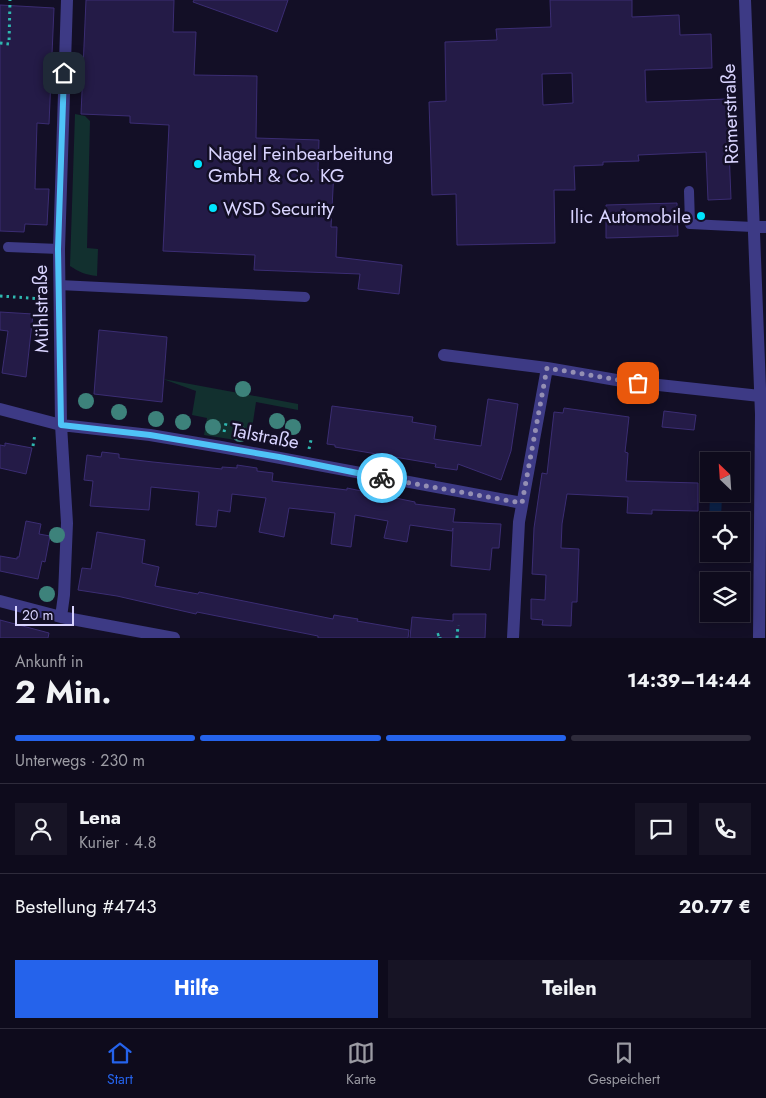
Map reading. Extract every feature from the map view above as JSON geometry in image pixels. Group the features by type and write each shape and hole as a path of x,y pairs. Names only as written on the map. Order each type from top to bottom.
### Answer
{"street":[{"name":"Mühlstraße","path":"61,617 64,595 67,523 61,425 58,249 67,0"},
{"name":"Römerstraße","path":"744,0 753,227 761,312 760,396 763,414 759,638"},
{"path":"753,227 766,227"},
{"path":"444,356 547,368 622,382 760,396"},
{"path":"513,638 519,522 547,368"},
{"name":"Talstraße","path":"0,409 61,425 150,435 221,447 522,503"},
{"path":"0,601 61,617 174,638"}],"lane":[{"path":"689,191 690,224 753,227"},
{"path":"8,247 58,249"},
{"path":"58,285 305,298"}],"path":[{"path":"0,43 9,44 10,0"},
{"path":"0,296 59,300"},
{"path":"457,638 458,625"}],"green space":[{"path":"75,114 85,116 90,121 87,248 98,249 97,276 83,273 70,266"},
{"path":"163,379 298,404 298,410 256,402 253,422 242,441 204,435 207,418 192,415 196,391"}],"water":[{"path":"710,502 722,502 721,512 709,512"}],"building":[{"path":"86,0 174,0 173,32 196,32 194,75 257,76 256,138 319,140 318,170 334,170 331,227 337,227 336,257 402,265 399,294 358,289 360,274 254,270 255,255 163,251 169,125 130,123 130,116 81,114"},
{"path":"194,0 288,0 277,32 193,2"},
{"path":"550,0 632,0 632,17 679,15 680,35 711,34 712,68 645,70 646,102 727,99 731,199 708,200 706,152 638,155 639,161 603,162 603,165 574,166 575,190 554,190 555,243 457,245 456,194 432,195 429,102 446,101 445,42 497,40 496,29 551,27","holes":["572,73 573,103 543,105 542,74"]},
{"path":"0,5 54,8 49,124 37,123 35,189 49,189 47,225 25,224 24,232 0,231"},
{"path":"677,203 678,236 606,238 606,205"},
{"path":"0,312 33,314 26,377 2,373 8,331 0,330"},
{"path":"99,330 167,337 162,402 94,394"},
{"path":"488,399 518,404 511,451 501,480 458,464 457,470 435,467 436,464 335,447 335,445 327,444 332,406 413,417 412,422 436,426 434,439 481,446"},
{"path":"564,408 629,417 625,452 628,453 626,481 698,483 698,511 652,510 652,514 627,513 628,497 567,494 562,524 561,548 579,549 577,602 572,602 571,626 542,625 543,620 531,619 531,599 545,600 546,575 532,574 534,528 542,473 547,474 554,412 563,413"},
{"path":"664,411 696,415 694,430 662,427"},
{"path":"5,443 32,448 26,474 0,468 0,445 5,446"},
{"path":"102,452 119,454 119,458 153,462 222,469 222,467 237,468 237,465 257,468 257,471 273,473 272,481 347,490 347,488 415,502 415,504 455,509 453,522 501,524 499,548 492,548 490,570 451,566 453,528 452,531 410,525 407,542 384,538 388,521 355,515 351,547 331,544 335,513 289,508 284,537 259,532 266,498 232,494 230,512 218,510 216,527 196,525 199,492 151,487 149,510 90,506 93,481 84,480 87,455 101,457"},
{"path":"26,521 41,524 39,534 50,536 45,562 42,561 38,579 0,571 0,556 17,559 19,557"},
{"path":"97,532 145,540 142,563 159,567 155,586 198,594 199,592 333,619 334,615 358,619 357,621 409,630 408,638 318,638 318,636 78,590 82,568 91,569"},
{"path":"453,614 486,614 485,638 410,638 412,617 453,621"},
{"path":"0,620 49,633 48,638 0,638"}],"way so far":[{"path":"382,478 522,503 547,368 622,382 638,383"}],"place":[{"name":"Nagel Feinbearbeitung GmbH & Co. KG","path":"198,164"},
{"name":"WSD Security","path":"213,208"},
{"name":"Ilic Automobile","path":"701,216"}],"route":[{"path":"64,73 58,249 61,425 150,435 279,457 382,478"}]}
